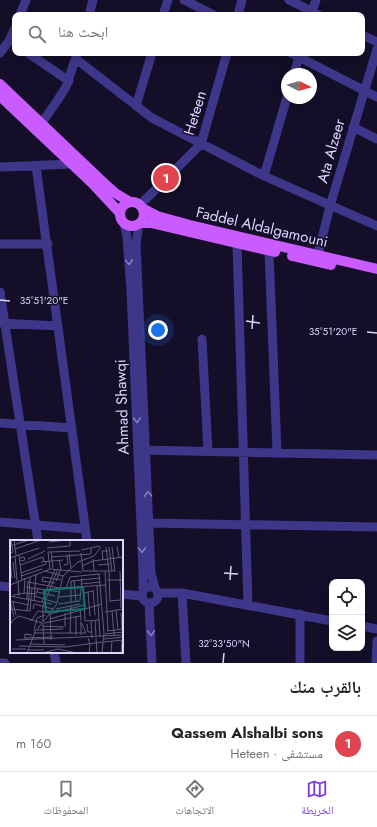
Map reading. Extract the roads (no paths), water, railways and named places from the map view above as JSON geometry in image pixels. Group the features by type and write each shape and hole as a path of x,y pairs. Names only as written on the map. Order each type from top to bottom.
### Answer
{"main road":[{"name":"Faddel Aldalgamouni","path":"0,84 102,182 116,193 160,217 316,258 377,276"},
{"path":"0,96 97,188 120,212"},
{"path":"123,205 138,205 144,214 140,223 130,226 124,223 121,220 120,212 123,205"},
{"name":"Faddel Aldalgamouni","path":"140,223 151,224 270,251 377,269"}],"street":[{"path":"21,12 26,0"},
{"path":"90,12 94,0"},
{"path":"164,12 168,0"},
{"path":"184,0 208,12"},
{"path":"239,12 242,0"},
{"path":"289,0 310,12"},
{"path":"314,12 316,0"},
{"path":"365,36 377,42"},
{"path":"0,53 12,42"},
{"name":"Ata Alzeer","path":"316,258 377,49"},
{"path":"32,56 69,81"},
{"path":"40,124 57,102 69,81 77,56 152,118 264,176 377,226"},
{"path":"136,106 151,56"},
{"name":"Heteen","path":"138,205 201,144 226,56"},
{"path":"295,68 297,56"},
{"path":"301,56 377,97"},
{"path":"264,176 285,104"},
{"path":"353,127 377,138"},
{"path":"0,167 72,164"},
{"path":"36,166 48,244 87,540"},
{"name":"Ahmad Shawqi","path":"124,223 128,245 142,450 149,523 151,576 156,591"},
{"name":"Ahmad Shawqi","path":"140,223 136,244 142,450 142,593"},
{"path":"0,244 48,244"},
{"path":"237,244 248,605"},
{"path":"270,251 277,452"},
{"path":"0,292 2,323 38,540"},
{"path":"2,323 58,326"},
{"path":"202,339 208,451"},
{"path":"0,423 72,428"},
{"path":"142,450 377,455"},
{"path":"0,522 85,529"},
{"path":"149,523 377,527"},
{"path":"0,586 10,587"},
{"path":"123,594 142,593 147,587 156,591 182,593 329,620"},
{"path":"149,604 156,600 156,591"},
{"path":"142,593 145,602 149,604 152,663"},
{"path":"182,593 186,663"},
{"path":"300,614 300,663"},
{"path":"365,627 377,629"},
{"path":"376,663 377,641"},
{"path":"54,653 56,663"},
{"path":"0,663 5,663"}],"place":[{"name":"Qassem Alshalbi sons","path":"166,178"}]}
